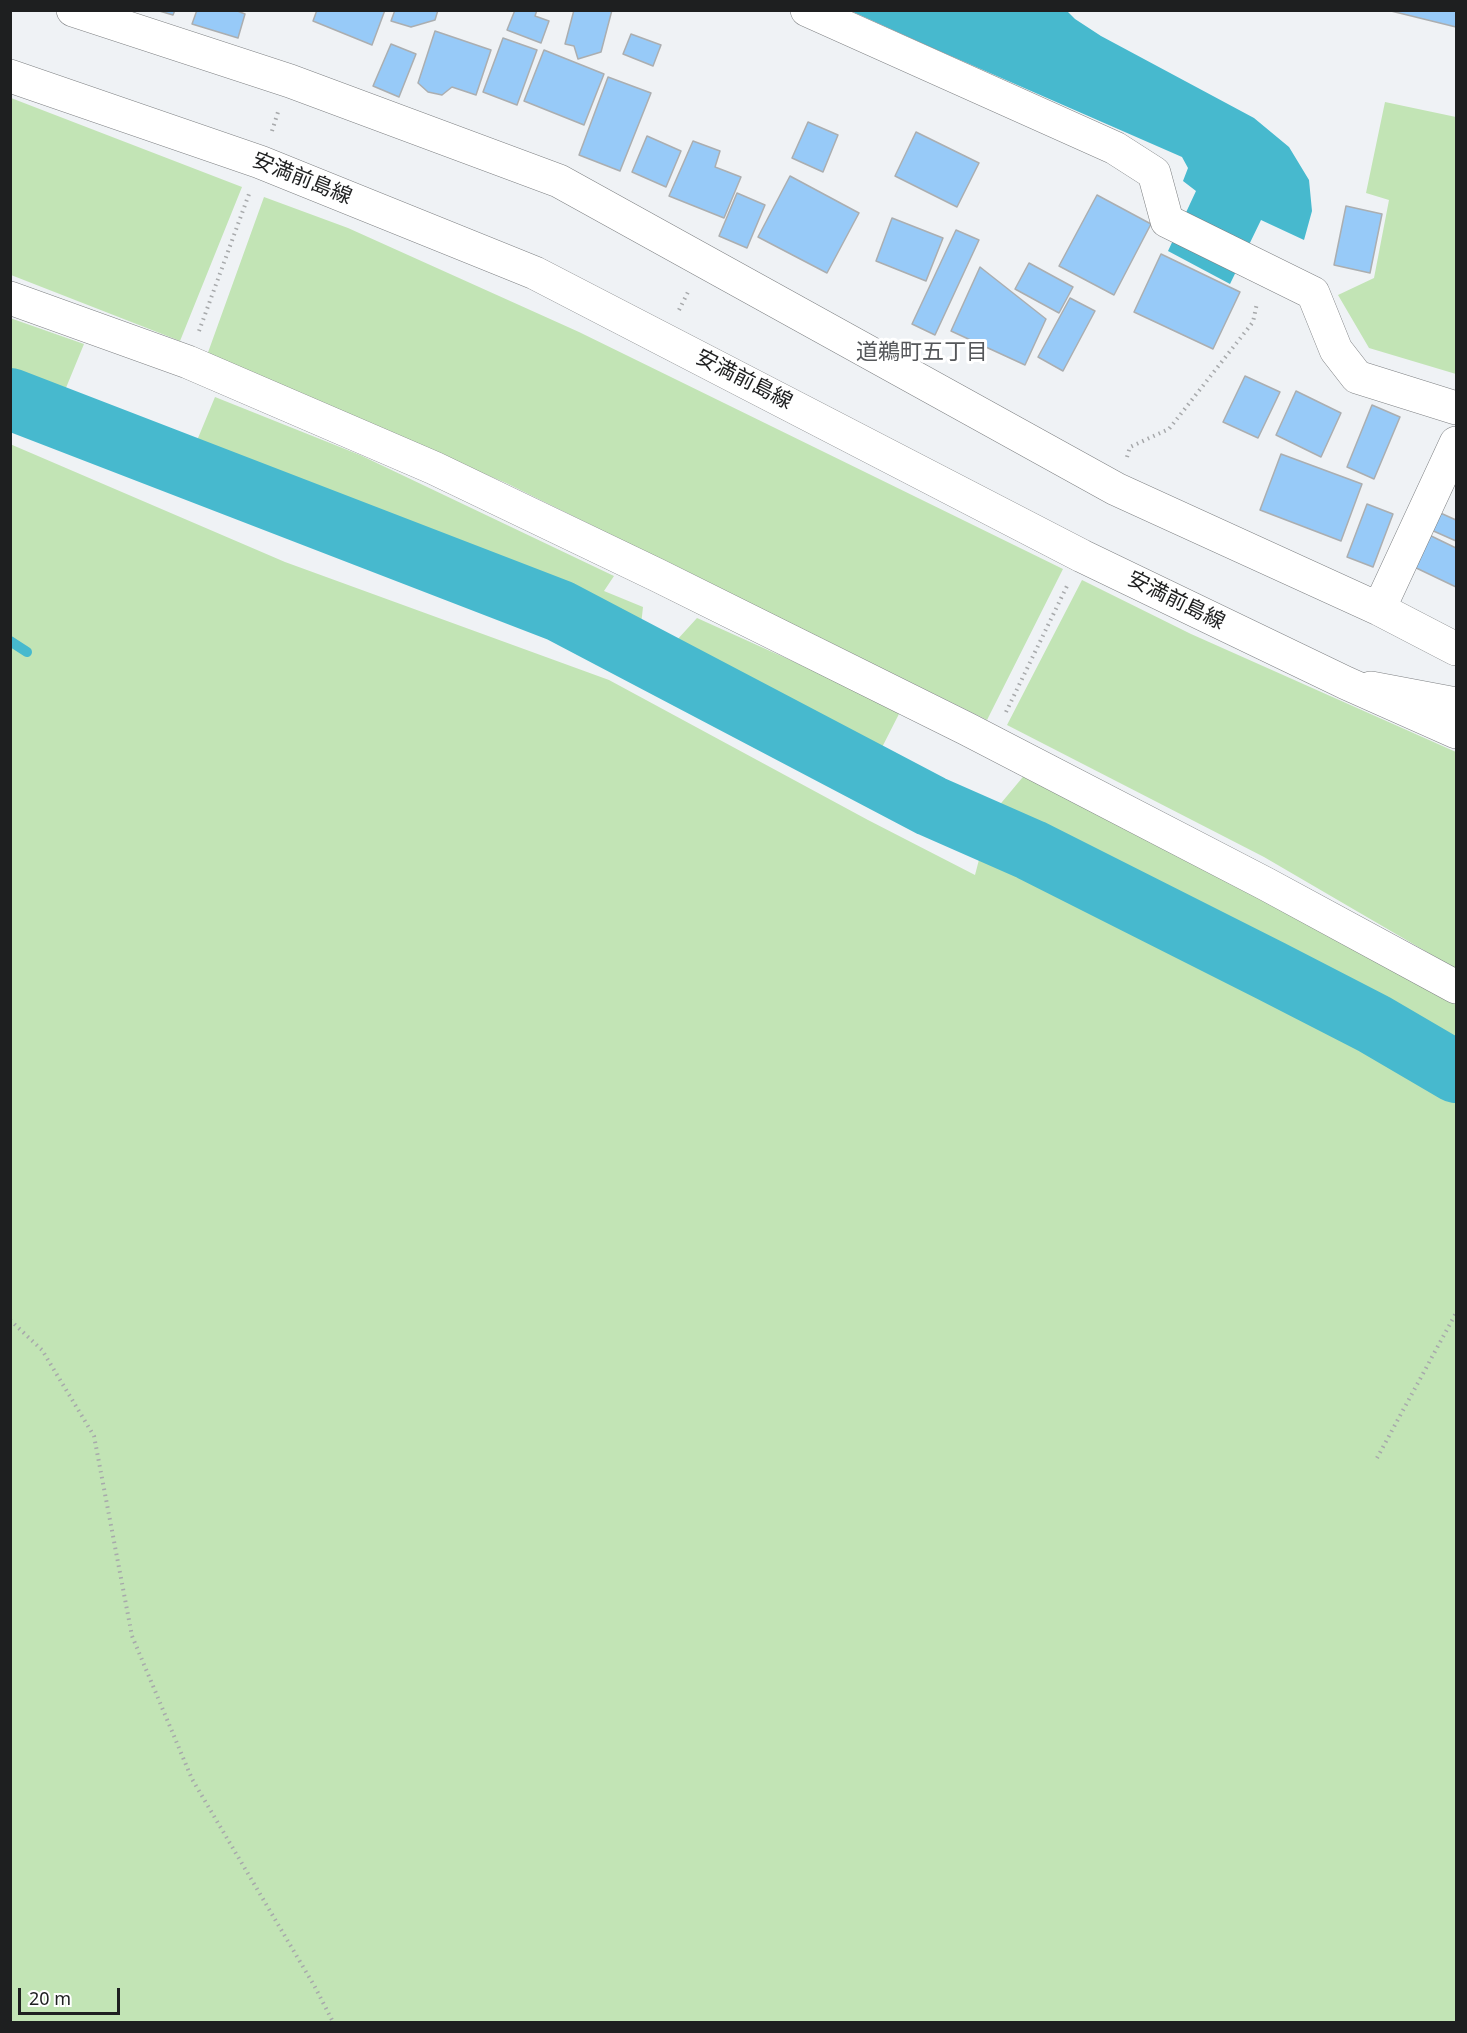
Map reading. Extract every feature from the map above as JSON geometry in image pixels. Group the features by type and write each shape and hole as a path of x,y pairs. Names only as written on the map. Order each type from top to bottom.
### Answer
{"street":[{"path":"73,10 290,81 559,181 1116,489 1379,609 1456,649"},
{"path":"807,10 1115,148 1154,173 1167,221 1313,293 1336,350 1357,377 1456,408"},
{"name":"安満前島線","path":"10,76 260,162 535,273 1082,556 1346,683 1456,732"},
{"path":"10,298 188,362 434,468 657,575 991,742 1266,884 1456,987"},
{"path":"1379,609 1456,443"},
{"path":"1346,683 1456,704"}],"path":[{"path":"188,362 290,81"},
{"path":"664,339 704,260"},
{"path":"1116,489 1130,447 1169,429 1253,321 1265,269"},
{"path":"991,742 1082,556"},
{"path":"1377,1458 1456,1313"},
{"path":"10,1320 42,1350 94,1436 132,1636 192,1779 315,1987 333,2022"}],"green space":[{"path":"11,98 242,187 180,341 11,275"},
{"path":"1385,102 1456,117 1456,374 1369,348 1338,295 1374,278 1389,200 1366,193"},
{"path":"264,197 348,228 579,332 1063,569 987,720 506,483 206,358"},
{"path":"10,318 84,344 61,400 11,382"},
{"path":"215,397 360,455 614,576 604,591 643,607 640,634 191,455"},
{"path":"10,444 285,562 609,680 975,875 981,852 1291,1003 1456,1098 1456,2022 11,2022"},
{"path":"1082,580 1191,634 1456,752 1456,969 1264,857 1007,725"},
{"path":"697,618 901,710 872,767 666,652"},
{"path":"1027,772 1456,1001 1456,1062 1324,991 987,820"}],"water":[{"path":"851,11 1067,11 1101,36 1254,118 1289,147 1309,180 1312,211 1304,240 1261,220 1230,284 1168,251 1196,191 1183,181 1188,168 1182,157"}],"building":[{"path":"156,10 175,10 173,15"},
{"path":"197,10 235,10 245,14 238,38 192,24"},
{"path":"317,10 385,10 372,45 313,21"},
{"path":"395,10 438,10 435,20 411,27 391,21"},
{"path":"515,10 537,10 535,16 549,21 541,43 507,30"},
{"path":"574,10 612,10 601,52 578,59 574,46 565,44"},
{"path":"1387,10 1456,10 1456,27"},
{"path":"435,31 491,50 476,95 452,87 442,95 428,92 418,83"},
{"path":"631,34 661,45 653,66 623,54"},
{"path":"503,38 537,50 517,105 483,92"},
{"path":"391,44 416,54 399,97 373,86"},
{"path":"544,50 604,74 584,125 524,101"},
{"path":"608,77 651,93 620,171 579,155"},
{"path":"808,122 838,135 823,172 792,158"},
{"path":"916,132 979,163 957,207 895,176"},
{"path":"647,136 681,151 666,187 632,172"},
{"path":"693,141 720,151 715,167 741,177 724,218 669,196"},
{"path":"790,176 859,213 827,273 758,237"},
{"path":"737,193 765,205 747,248 719,236"},
{"path":"1097,195 1151,224 1114,295 1059,266"},
{"path":"1346,206 1382,214 1370,273 1334,265"},
{"path":"892,218 943,238 926,281 876,261"},
{"path":"956,230 979,240 935,335 912,324"},
{"path":"1161,254 1240,292 1213,349 1134,312"},
{"path":"1029,263 1073,287 1059,313 1015,289"},
{"path":"980,267 1046,319 1025,365 951,331"},
{"path":"1070,298 1095,311 1063,371 1038,357"},
{"path":"1245,376 1280,392 1258,438 1223,422"},
{"path":"1296,391 1341,413 1321,457 1276,435"},
{"path":"1372,405 1400,417 1374,479 1347,467"},
{"path":"1281,454 1362,484 1341,541 1260,510"},
{"path":"1367,504 1393,514 1373,567 1347,557"},
{"path":"1436,511 1456,520 1456,541 1429,529"},
{"path":"1425,533 1456,548 1456,587 1410,565"}],"waterway":[{"path":"10,399 560,611 931,806 1031,850 1271,971 1374,1024 1456,1072"},
{"path":"10,641 27,652"}],"district":[{"name":"道鵜町五丁目","path":"922,353"}]}
